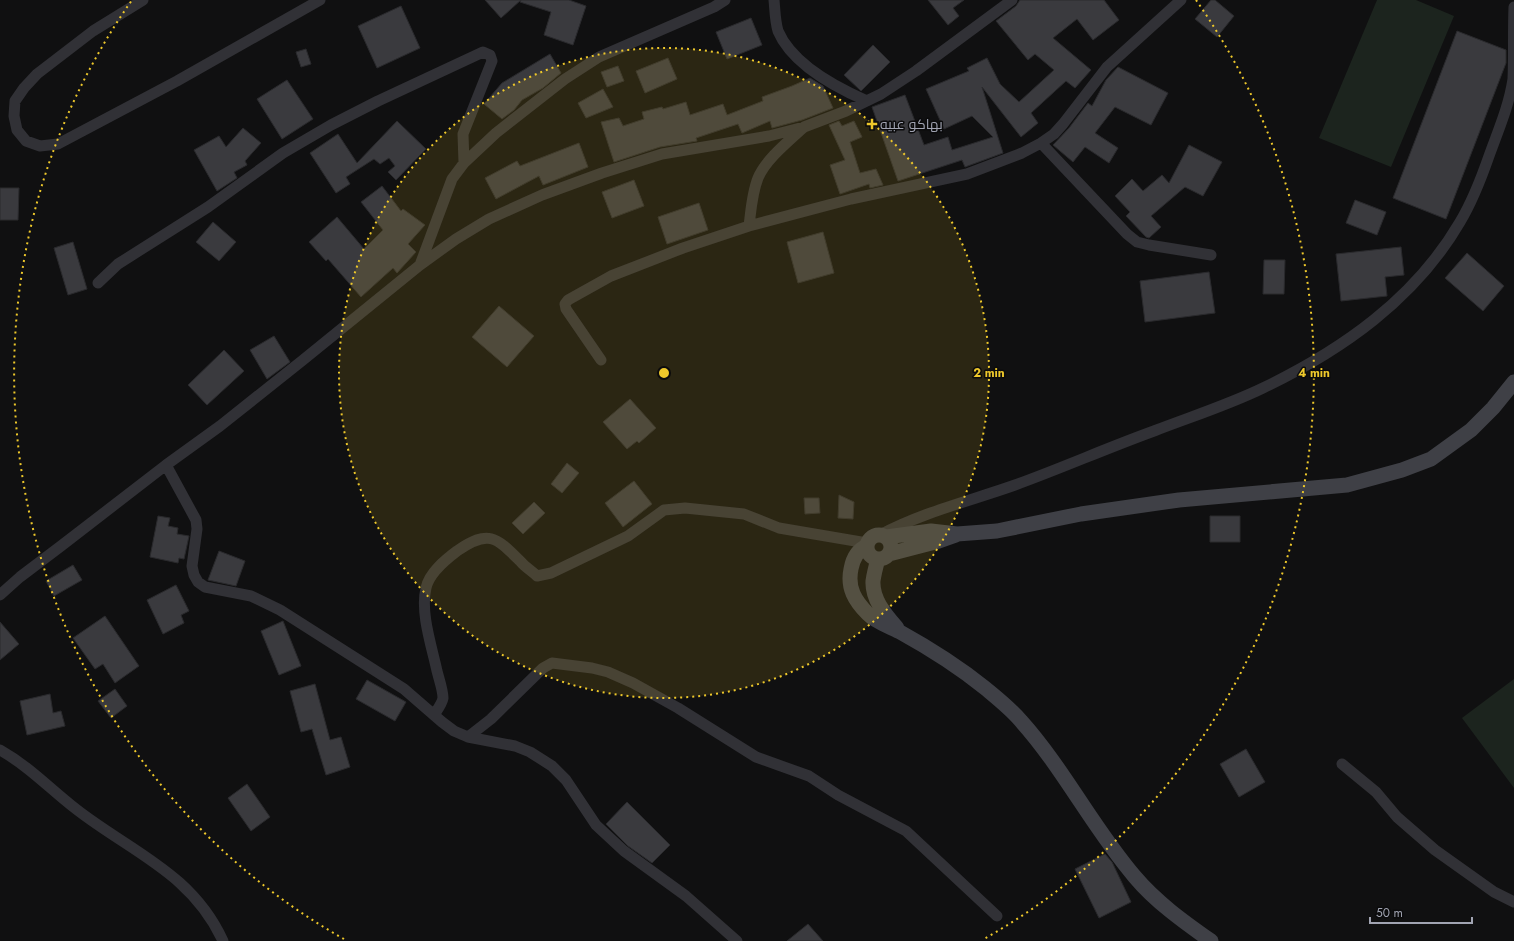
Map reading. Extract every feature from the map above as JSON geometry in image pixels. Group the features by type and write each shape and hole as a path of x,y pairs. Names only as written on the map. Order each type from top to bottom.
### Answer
{"main road":[{"path":"1211,941 1182,920 1135,878 1037,740 1020,719 984,688 942,657 869,615 858,603 851,591 850,572 855,554 867,544 870,538 875,535 883,536 938,531 957,534 996,531 1081,514 1179,500 1347,485 1431,459 1471,430 1493,408 1514,382"},
{"path":"867,544 868,552 872,557 883,556 939,541 957,534"},
{"path":"883,536 890,542 891,548 883,556 873,582 875,594 879,605 899,631"}],"street":[{"path":"143,0 93,31 37,74 24,88 15,101 14,116 17,130 26,141 40,146 58,144 177,81 320,0"},
{"path":"420,265 452,179 464,163 496,133 565,79 599,57 714,7 725,0"},
{"path":"774,0 778,29 790,51 807,67 828,82 866,101"},
{"path":"0,595 20,577 166,465 220,426 420,265 456,239 490,219 542,195 662,154 769,136 804,127 846,111 881,94 927,63 1012,0"},
{"path":"601,360 566,309 565,304 568,300 618,273 683,248 749,226 851,199 967,174 1042,144 1063,124 1107,67 1181,0"},
{"path":"883,536 898,525 920,516 1015,485 1261,389 1305,367 1348,340 1378,317 1419,279 1447,244 1461,221 1478,185 1503,118 1513,78 1514,7"},
{"path":"98,283 118,264 213,204 246,178 283,153 331,125 483,52 490,55 492,62 463,134 464,163"},
{"path":"749,226 753,194 759,176 769,162 804,127"},
{"path":"1042,144 1122,229 1137,242 1211,255"},
{"path":"166,465 196,520 197,529 192,566 194,575 198,582 205,587 251,596 280,610 404,688 454,731 468,738 515,746 530,752 552,766 566,780 596,825 624,851 686,896 737,941"},
{"path":"434,715 443,699 426,622 424,600 426,587 431,576 447,559 475,540 487,538 498,541 510,549 522,563 537,576 551,573 628,536 664,510 685,508 744,514 779,528 867,544"},
{"path":"468,738 491,719 544,668 552,663 592,668 608,672 633,683 678,708 756,757 809,776 838,795 906,831 997,916"},
{"path":"0,750 16,759 36,774 76,809 143,854 177,880 201,904 223,941"},
{"path":"1342,764 1376,792 1397,817 1436,850 1488,889 1514,902"}],"shaded area":[{"path":"1377,0 1416,0 1454,16 1391,167 1319,138"},
{"path":"1514,679 1514,788 1462,718"}],"building":[{"path":"485,0 521,0 501,18"},
{"path":"521,0 569,0 586,6 573,45 544,35 551,12 520,2"},
{"path":"928,0 964,0 953,8 959,16 948,25"},
{"path":"1020,0 1104,0 1119,20 1093,40 1077,19 1053,38 1091,70 1075,88 1066,81 1031,113 1038,123 1021,137 982,87 1003,153 965,167 962,160 898,181 872,107 905,95 924,145 948,137 952,150 993,137 972,116 944,129 926,89 969,71 967,68 987,58 1000,84 1019,102 1054,70 1035,54 1028,60 996,21 1016,6"},
{"path":"1211,0 1215,0 1234,16 1217,37 1195,19"},
{"path":"401,6 420,48 377,68 358,26"},
{"path":"751,18 762,45 727,59 716,32"},
{"path":"1457,31 1506,50 1506,63 1446,219 1393,198"},
{"path":"873,45 890,62 861,91 844,75"},
{"path":"306,49 311,64 301,67 296,52"},
{"path":"550,54 561,73 543,88 522,100 514,110 502,119 484,104 502,83"},
{"path":"668,58 677,79 645,93 636,71"},
{"path":"618,66 624,81 607,87 601,72"},
{"path":"1118,67 1168,93 1151,125 1115,107 1095,133 1118,148 1109,163 1085,147 1073,162 1053,145 1069,128 1088,103 1092,106 1106,80"},
{"path":"810,78 823,86 833,108 802,120 772,128 770,121 742,133 738,124 696,138 697,141 660,147 614,162 601,122 619,118 623,126 644,119 642,112 662,107 663,109 686,102 690,115 723,104 727,115 763,101 762,97"},
{"path":"287,80 313,119 282,139 257,99"},
{"path":"603,89 613,107 586,118 578,103"},
{"path":"397,121 426,149 396,180 388,172 395,166 389,158 380,164 374,159 346,177 350,184 336,193 310,153 338,134 357,163"},
{"path":"839,121 842,126 854,121 862,137 850,142 860,173 876,169 883,185 870,188 869,184 840,194 830,165 845,160 829,125"},
{"path":"243,128 261,143 245,161 247,165 234,172 237,178 217,191 194,150 219,136 226,147"},
{"path":"579,143 588,167 543,185 539,176 496,199 485,178 517,161 520,166"},
{"path":"1189,145 1222,162 1203,196 1185,187 1151,216 1161,227 1149,238 1146,237 1126,216 1130,212 1115,196 1132,179 1143,191 1162,175 1169,183"},
{"path":"634,180 644,206 612,218 602,192"},
{"path":"382,186 401,211 403,209 425,225 408,244 416,252 397,273 393,268 361,297 328,259 326,261 309,242 337,217 364,249 383,230 361,202"},
{"path":"0,188 19,188 18,220 0,220"},
{"path":"1355,200 1386,212 1377,235 1346,223"},
{"path":"699,203 708,230 667,244 658,217"},
{"path":"213,222 236,242 219,261 196,242"},
{"path":"823,232 834,273 798,283 787,242"},
{"path":"73,242 87,289 68,295 54,248"},
{"path":"1401,247 1404,275 1385,277 1387,296 1341,301 1336,254"},
{"path":"1467,253 1504,286 1483,311 1445,278"},
{"path":"1264,260 1285,260 1284,294 1263,294"},
{"path":"1209,272 1215,313 1145,322 1140,281"},
{"path":"499,306 534,336 507,367 472,337"},
{"path":"274,336 290,362 267,379 250,350"},
{"path":"224,350 244,371 207,405 188,385"},
{"path":"630,399 656,428 639,443 637,441 627,449 603,422"},
{"path":"567,463 579,473 562,493 551,484"},
{"path":"634,481 652,504 623,527 605,503"},
{"path":"839,495 854,502 853,519 838,518"},
{"path":"804,498 819,498 820,513 805,514"},
{"path":"534,502 545,513 523,534 512,523"},
{"path":"158,516 170,518 168,526 178,528 177,534 189,536 184,559 179,558 178,563 150,557"},
{"path":"1210,516 1240,516 1240,542 1210,542"},
{"path":"219,551 245,561 236,586 208,580"},
{"path":"73,565 82,580 54,596 46,581"},
{"path":"176,585 189,611 181,615 184,623 163,634 147,600"},
{"path":"105,616 139,666 115,683 103,664 95,669 73,638"},
{"path":"283,621 301,666 279,675 261,631"},
{"path":"0,622 19,644 0,660"},
{"path":"367,680 406,702 395,721 356,699"},
{"path":"315,684 330,740 341,737 350,767 326,775 312,729 301,732 290,691"},
{"path":"115,689 127,706 111,718 98,701"},
{"path":"50,694 53,713 61,711 65,726 27,735 20,701"},
{"path":"1246,749 1265,782 1239,797 1220,764"},
{"path":"247,784 270,817 251,831 228,798"},
{"path":"627,802 670,845 652,863 628,846 606,824"},
{"path":"1105,854 1112,862 1131,902 1099,918 1075,869"},
{"path":"808,924 823,941 787,941"}],"place":[{"name":"بهاكو عبيه","path":"872,124"}]}
